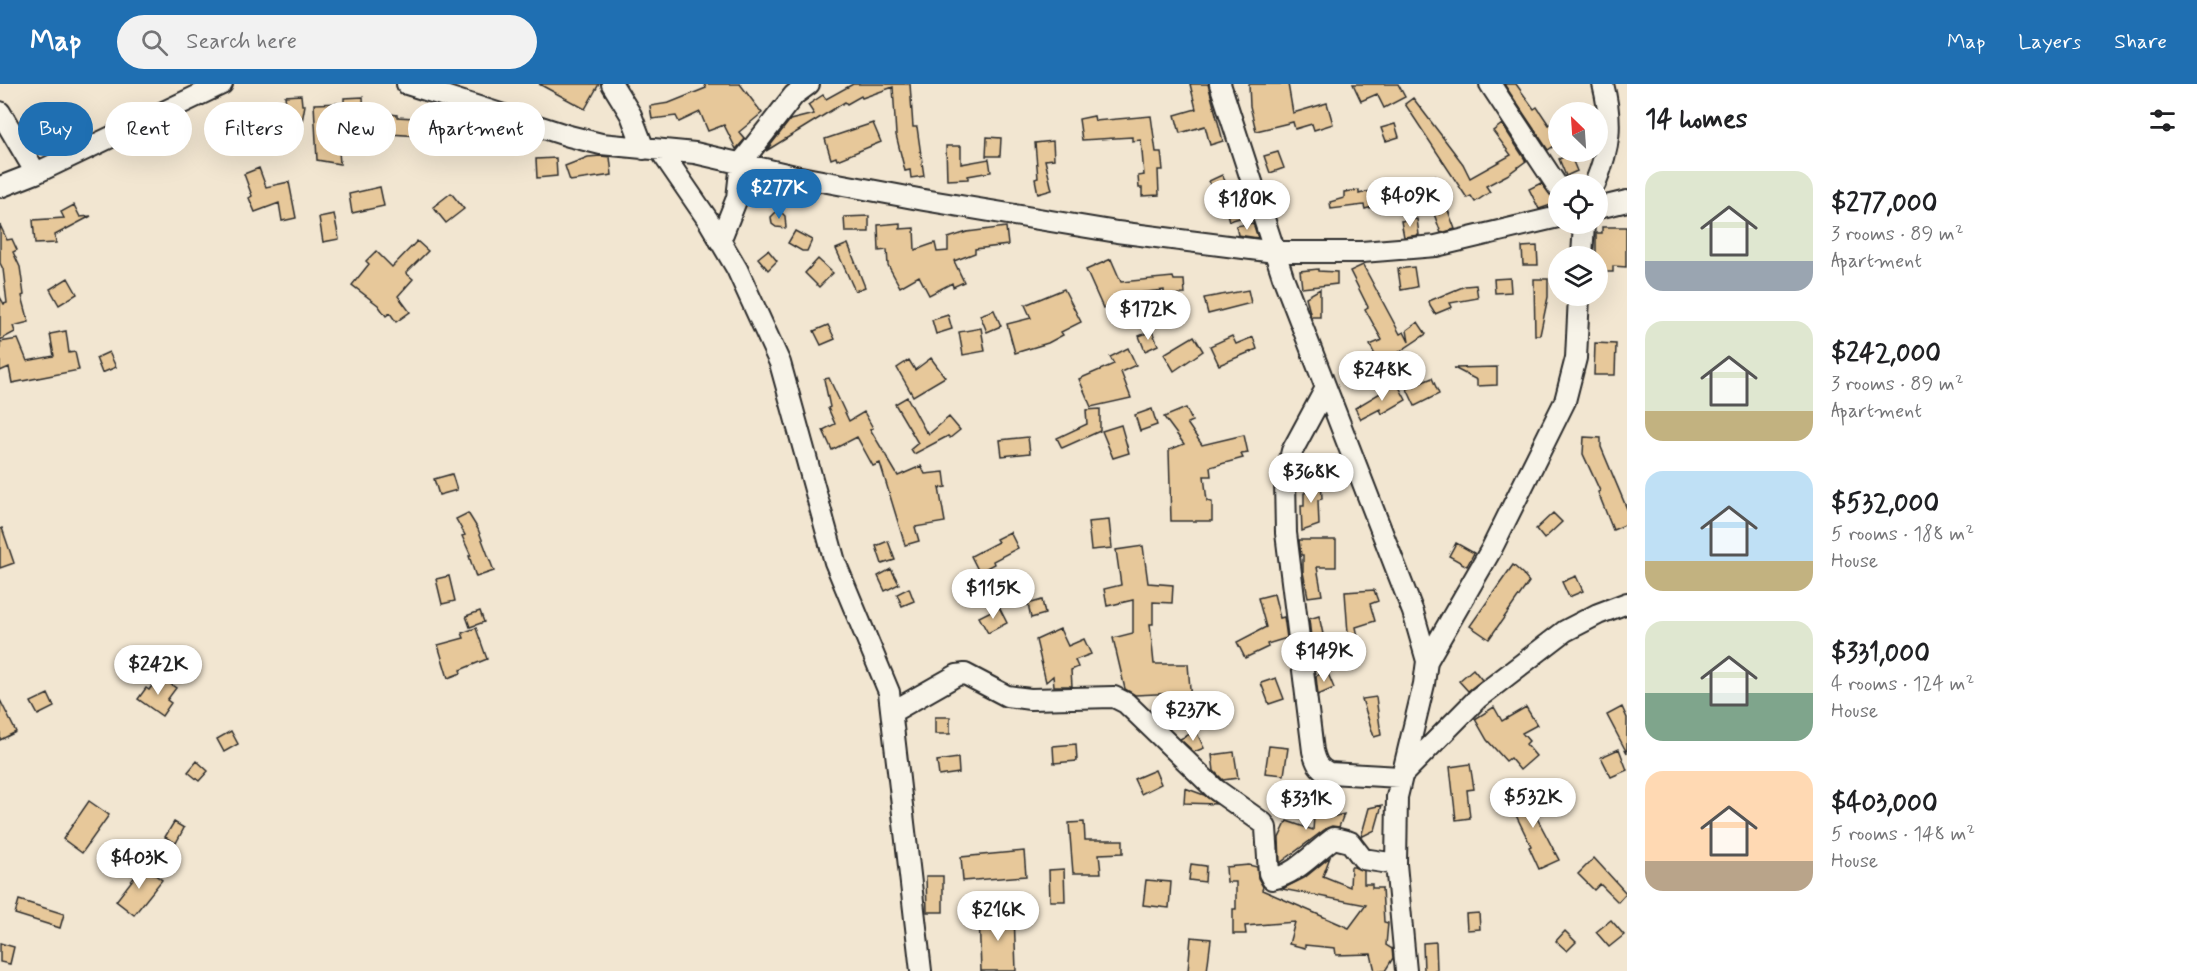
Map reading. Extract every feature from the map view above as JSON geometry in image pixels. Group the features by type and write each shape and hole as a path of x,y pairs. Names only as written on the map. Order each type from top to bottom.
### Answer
{"street":[{"path":"0,187 222,84"},
{"path":"407,84 568,136 601,144 695,153 795,176 924,200 1117,232 1275,252 1362,252 1436,246 1548,219"},
{"path":"612,84 652,149 720,241 750,296 780,363 835,562 889,692 921,971"},
{"path":"720,241 737,198 741,163 794,95 809,84"},
{"path":"1220,84 1275,252 1413,612 1427,661"},
{"path":"1490,84 1549,174"},
{"path":"1599,174 1606,154 1610,131 1603,84"},
{"path":"0,112 36,172"},
{"path":"1608,206 1627,201"},
{"path":"1406,971 1396,864 1397,797 1424,684 1427,661 1491,550 1565,401 1576,358 1579,306"},
{"path":"1326,388 1292,451 1285,479 1286,533 1313,751 1318,766 1329,773 1400,777 1478,698 1564,631 1627,603"},
{"path":"892,712 957,675 964,674 1006,696 1029,699 1114,698 1126,703 1215,789 1263,823 1266,828 1269,873 1272,879 1309,860 1322,846 1334,838 1350,842 1363,859 1396,864"}],"building":[{"path":"539,84 599,84 585,109"},
{"path":"704,84 740,84 762,113 739,132 745,139 736,149 724,125 708,131 700,112 679,122 676,116 652,119 650,106 669,103 706,88"},
{"path":"853,84 910,84 913,127 917,127 924,176 911,178 910,170 905,171 896,135 893,87 862,98 861,96 847,104 845,102 766,151 790,120 814,114 808,105 823,95 826,99"},
{"path":"1190,84 1208,84 1223,141 1210,145 1205,126 1180,133 1175,115 1196,109"},
{"path":"1249,84 1288,84 1293,113 1327,103 1333,124 1314,130 1312,124 1295,129 1293,122 1256,131 1250,106"},
{"path":"1353,84 1398,84 1405,97 1384,108 1377,94 1361,101"},
{"path":"1504,84 1516,84 1534,109 1537,107 1548,124 1548,150"},
{"path":"301,95 302,102 286,102 285,96"},
{"path":"363,97 363,102 344,102 344,98"},
{"path":"1413,98 1463,164 1470,178 1511,155 1493,131 1502,124 1526,161 1507,175 1486,186 1490,192 1475,202 1471,196 1467,198 1405,104"},
{"path":"314,104 316,104 316,141"},
{"path":"396,115 397,117 408,118 408,135 396,134"},
{"path":"1094,116 1095,121 1151,116 1156,152 1161,152 1163,170 1158,170 1159,195 1142,196 1142,188 1139,188 1138,176 1144,175 1141,140 1132,141 1132,137 1082,140 1079,119"},
{"path":"873,123 881,142 837,160 836,157 831,159 825,139"},
{"path":"1395,124 1399,137 1386,141 1381,128"},
{"path":"987,137 1001,138 1000,156 986,156"},
{"path":"1053,141 1054,159 1045,160 1052,190 1038,194 1035,179 1038,178 1035,143"},
{"path":"946,146 961,146 961,164 989,159 991,172 968,176 968,179 947,180"},
{"path":"1278,152 1284,168 1270,173 1264,156"},
{"path":"317,156 339,156 340,164 317,160"},
{"path":"588,157 610,157 612,175 570,181 565,166"},
{"path":"556,158 557,176 537,178 536,159"},
{"path":"1560,162 1573,162 1577,171 1565,174"},
{"path":"259,168 266,187 289,182 296,218 282,221 279,203 255,212 249,198 252,196 244,174"},
{"path":"1222,175 1235,200 1238,199 1243,217 1229,221 1222,195 1217,197 1209,181"},
{"path":"1435,176 1455,229 1441,233 1422,181"},
{"path":"1541,183 1548,192 1548,206 1539,209 1529,189"},
{"path":"380,187 384,206 352,213 349,194"},
{"path":"1378,189 1382,204 1365,209 1364,205 1331,209 1330,202 1344,198 1344,192 1359,190 1359,194"},
{"path":"451,193 464,209 446,223 433,207"},
{"path":"74,205 80,217 91,216 55,235 56,243 35,244 33,220 64,218 61,212"},
{"path":"776,212 781,212 785,216 786,228 772,224 771,217"},
{"path":"334,214 339,239 323,242 319,217"},
{"path":"869,216 869,232 845,232 844,217"},
{"path":"1417,219 1419,235 1404,237 1401,221"},
{"path":"900,223 900,229 914,228 915,250 935,243 937,252 948,251 948,238 967,232 1006,227 1008,245 975,249 975,253 954,261 964,282 953,287 952,283 929,295 919,276 900,287 888,265 887,250 879,251 878,225"},
{"path":"1253,223 1258,238 1238,235 1236,226"},
{"path":"0,225 7,240 12,239 17,250 13,252 20,267 24,295 22,296 29,322 13,326 15,332 0,340 0,297 4,304 7,303 3,269 0,263"},
{"path":"1608,227 1626,227 1626,267 1613,266 1613,272 1608,272 1608,246 1596,246 1596,234 1608,234"},
{"path":"795,231 812,240 807,251 802,251 788,243"},
{"path":"417,241 428,251 406,273 413,279 398,296 410,312 396,322 390,313 386,316 378,305 352,285 369,264 366,261 376,251 392,267"},
{"path":"848,244 865,287 855,291 836,249"},
{"path":"1537,246 1538,265 1523,265 1522,247"},
{"path":"768,250 777,261 768,270 758,258"},
{"path":"818,259 833,273 819,287 805,273"},
{"path":"1111,259 1121,282 1173,277 1174,280 1184,280 1185,294 1164,295 1164,290 1138,293 1103,308 1086,270"},
{"path":"1363,265 1400,334 1404,332 1409,342 1407,330 1418,322 1426,334 1379,363 1370,345 1382,340 1365,309 1368,307 1350,271"},
{"path":"1414,267 1417,287 1401,290 1398,269"},
{"path":"1318,269 1318,271 1337,272 1337,284 1302,288 1300,271"},
{"path":"68,278 77,294 59,305 50,289"},
{"path":"1510,278 1511,292 1495,293 1494,279"},
{"path":"1534,279 1548,279 1548,297 1540,335 1535,335"},
{"path":"1476,285 1478,298 1450,303 1452,307 1435,314 1430,306 1429,301 1465,286"},
{"path":"1064,289 1081,322 1061,332 1063,335 1048,343 1015,353 1007,324 1031,318 1025,305"},
{"path":"1320,289 1320,317 1311,317 1306,297"},
{"path":"1248,290 1251,303 1208,314 1204,298"},
{"path":"994,310 1001,326 987,332 980,315"},
{"path":"948,315 952,329 936,334 932,320"},
{"path":"828,325 835,339 821,345 814,331"},
{"path":"981,328 985,351 963,355 959,332"},
{"path":"66,331 69,353 75,352 79,370 12,383 9,367 0,371 0,342 18,339 27,361 54,356 50,334"},
{"path":"1152,331 1158,345 1145,351 1139,336"},
{"path":"1194,336 1203,351 1174,371 1164,354"},
{"path":"1232,336 1236,344 1253,337 1257,349 1219,365 1210,346"},
{"path":"1595,343 1616,344 1615,375 1594,375"},
{"path":"1128,348 1136,365 1121,372 1131,398 1091,407 1079,379 1114,364 1110,357"},
{"path":"109,352 116,367 102,373 96,358"},
{"path":"931,358 945,377 913,396 897,368 909,360 915,370"},
{"path":"1497,367 1497,385 1477,386 1477,380 1454,368"},
{"path":"829,378 849,421 864,412 873,428 870,429 898,476 921,466 925,474 944,472 946,487 939,488 945,522 915,527 919,541 905,545 880,463 873,466 857,437 832,450 823,430 835,424 828,408 830,407 824,379"},
{"path":"1432,378 1439,394 1415,406 1407,389"},
{"path":"1397,383 1406,400 1382,414 1380,409 1361,419 1355,408"},
{"path":"907,397 929,434 949,417 960,430 950,438 948,436 914,454 911,449 918,443 895,404"},
{"path":"1186,408 1192,421 1187,423 1202,445 1244,435 1248,453 1241,454 1243,458 1210,467 1211,476 1204,476 1207,501 1212,502 1212,521 1171,521 1169,450 1184,444 1164,417"},
{"path":"1100,409 1100,431 1062,448 1057,438 1087,424 1086,410"},
{"path":"1152,409 1157,425 1140,431 1135,415"},
{"path":"1121,425 1129,453 1113,458 1102,431"},
{"path":"1028,437 1030,453 1002,456 1000,440"},
{"path":"1584,437 1601,438 1601,447 1627,509 1627,524 1613,530 1598,492 1600,491 1583,454"},
{"path":"452,474 457,490 439,495 434,479"},
{"path":"1321,478 1322,499 1318,500 1319,525 1302,531 1301,506 1304,506 1304,493 1307,492 1306,479"},
{"path":"468,513 478,529 494,571 476,577 469,556 471,556 462,536 465,535 456,519"},
{"path":"1553,513 1562,522 1544,539 1536,529"},
{"path":"1109,520 1112,548 1091,550 1088,522"},
{"path":"2,528 14,563 0,568 0,529"},
{"path":"1010,532 1018,548 993,561 994,564 979,572 971,556 998,542 996,539"},
{"path":"1299,540 1336,540 1336,567 1317,567 1322,595 1308,597"},
{"path":"888,541 895,560 882,564 876,546"},
{"path":"1456,543 1474,553 1467,566 1449,556"},
{"path":"1143,546 1148,583 1173,585 1172,603 1153,602 1153,624 1150,624 1154,664 1188,664 1191,701 1179,702 1178,693 1135,695 1125,689 1113,638 1133,633 1133,600 1107,606 1104,589 1121,585 1116,550"},
{"path":"1513,565 1529,582 1489,639 1470,626"},
{"path":"891,569 899,584 885,591 878,576"},
{"path":"449,576 455,601 442,604 436,579"},
{"path":"1576,576 1583,591 1569,597 1562,582"},
{"path":"909,588 914,601 902,606 897,594"},
{"path":"1374,590 1378,601 1370,604 1375,621 1356,627 1362,658 1350,661 1345,592"},
{"path":"1274,594 1280,618 1284,617 1287,638 1267,644 1268,647 1245,658 1237,642 1266,627 1258,598"},
{"path":"1042,600 1045,614 1031,618 1028,604"},
{"path":"999,607 1007,623 988,633 979,617"},
{"path":"480,611 484,622 470,627 466,616"},
{"path":"1319,616 1323,634 1311,637 1309,619"},
{"path":"476,628 487,659 460,670 461,673 448,678 438,645 464,638 462,633"},
{"path":"1060,629 1068,646 1084,639 1091,654 1075,660 1078,667 1071,670 1072,686 1054,686 1053,676 1046,682 1036,640"},
{"path":"1473,669 1482,680 1468,691 1459,681"},
{"path":"1327,671 1334,688 1318,695 1316,676"},
{"path":"159,676 176,688 167,700 171,703 162,716 138,699 146,688 149,690"},
{"path":"1276,678 1284,699 1269,704 1261,683"},
{"path":"48,694 54,707 38,715 31,702"},
{"path":"1376,697 1381,735 1374,737 1362,699"},
{"path":"0,700 16,732 0,740"},
{"path":"1494,707 1502,721 1526,707 1537,725 1522,733 1529,741 1526,744 1536,756 1520,770 1510,758 1506,761 1487,740 1475,719"},
{"path":"1622,707 1627,718 1627,753 1607,715"},
{"path":"935,717 950,717 950,734 935,734"},
{"path":"231,731 238,744 224,752 217,739"},
{"path":"1196,731 1204,748 1194,752 1180,739"},
{"path":"1076,744 1077,761 1054,763 1053,746"},
{"path":"1269,746 1288,748 1284,775 1265,773"},
{"path":"1619,749 1627,770 1611,777 1601,757"},
{"path":"1234,752 1238,778 1223,780 1214,771 1212,755"},
{"path":"958,758 959,773 939,776 937,761"},
{"path":"197,761 208,771 199,781 188,772"},
{"path":"1470,764 1474,789 1467,790 1470,818 1456,820 1450,767"},
{"path":"1155,770 1161,784 1141,794 1134,779"},
{"path":"1185,788 1204,795 1216,804 1184,803"},
{"path":"1526,789 1538,820 1559,860 1539,869 1529,847 1531,846 1507,797"},
{"path":"89,801 109,815 82,853 63,839"},
{"path":"1315,803 1328,804 1327,818 1344,814 1339,827 1327,828 1280,863 1279,838 1287,821 1313,830"},
{"path":"1382,805 1375,830 1361,837 1369,808"},
{"path":"174,822 184,828 176,843 165,837"},
{"path":"1084,822 1085,840 1123,840 1123,853 1099,854 1101,873 1073,873 1069,823"},
{"path":"1024,851 1026,876 963,881 961,857"},
{"path":"1330,857 1323,876 1350,887 1351,867 1354,867 1364,871 1364,884 1372,884 1372,888 1382,888 1384,922 1388,923 1386,945 1392,949 1393,958 1385,971 1375,971 1371,954 1336,955 1335,948 1305,945 1305,948 1289,944 1295,922 1245,926 1246,934 1233,934 1236,882 1227,882 1226,867 1249,865 1257,867 1262,890 1349,928 1366,905 1282,889 1304,878"},
{"path":"1594,858 1626,893 1618,902 1600,884 1594,890 1578,874"},
{"path":"1191,864 1206,866 1205,882 1189,880"},
{"path":"143,866 162,880 134,915 116,901"},
{"path":"1064,869 1065,901 1050,901 1049,870"},
{"path":"926,876 943,876 943,912 927,912"},
{"path":"1146,880 1171,882 1169,908 1143,905"},
{"path":"19,900 64,914 60,928 15,914"},
{"path":"1014,913 1016,971 981,971 979,914"},
{"path":"1479,913 1480,929 1467,930 1466,914"},
{"path":"1611,920 1624,935 1609,947 1596,932"},
{"path":"1565,931 1576,942 1567,951 1556,941"},
{"path":"1191,937 1211,939 1207,971 1188,971"},
{"path":"1436,942 1437,971 1424,971 1423,943"},
{"path":"0,943 14,947 10,964 0,962"}]}
